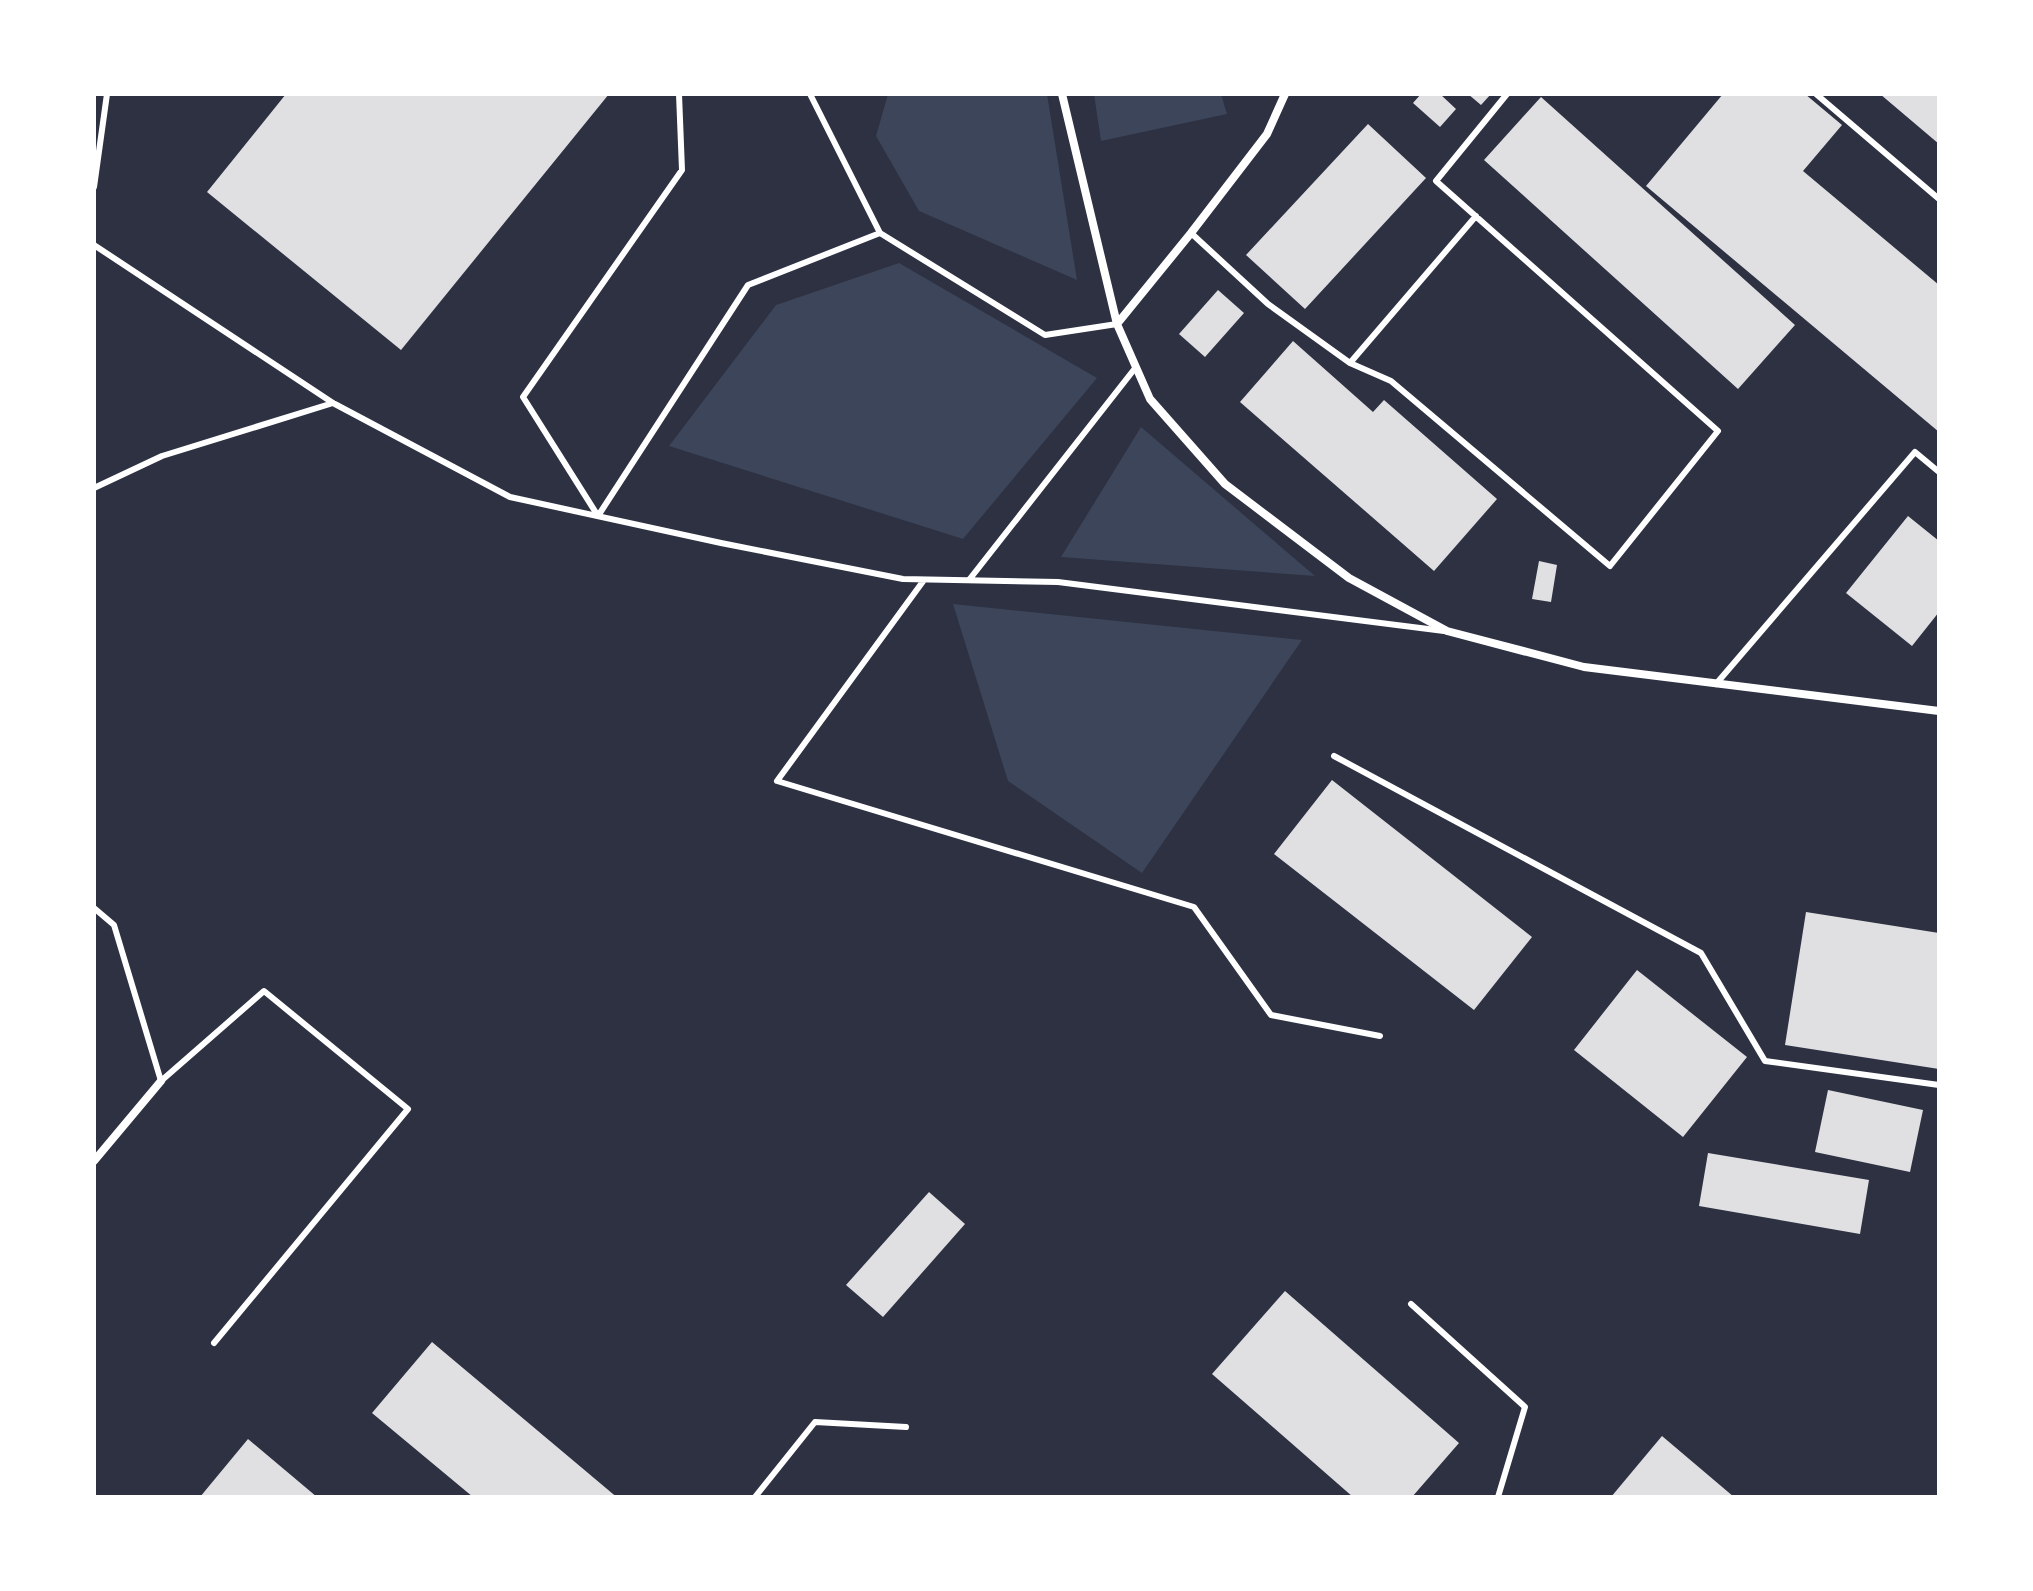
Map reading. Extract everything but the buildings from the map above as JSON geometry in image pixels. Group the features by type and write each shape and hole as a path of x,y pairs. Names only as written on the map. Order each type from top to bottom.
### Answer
{"street":[{"path":"1062,94 1117,324 1150,399 1225,484 1349,578 1447,631 1584,667 1939,711"},
{"path":"1117,324 1267,134 1285,94"},
{"path":"94,1161 161,1081"}],"lane":[{"path":"94,187 107,94"},
{"path":"598,516 523,397 682,170 679,94"},
{"path":"810,94 880,233 1045,335 1117,324"},
{"path":"1191,233 1268,304 1350,363 1391,381 1610,566 1718,431 1436,181 1507,94"},
{"path":"1816,94 1939,199"},
{"path":"1350,363 1476,216"},
{"path":"598,516 748,285 880,233"},
{"path":"94,245 333,403 510,497 903,579 1058,582 1447,631"},
{"path":"969,580 1136,367"},
{"path":"94,488 162,456 333,403"},
{"path":"1716,684 1915,452 1939,472"},
{"path":"924,580 777,781 1194,907 1271,1015 1380,1036"},
{"path":"1334,756 1701,953 1765,1061 1939,1085"},
{"path":"94,908 114,925 161,1081 264,991 408,1109 214,1343"},
{"path":"1411,1304 1525,1407 1498,1497"},
{"path":"755,1497 815,1422 906,1427"}],"shaded area":[{"path":"888,94 1047,94 1077,280 919,211 876,136"},
{"path":"1094,94 1221,94 1227,114 1101,141"},
{"path":"899,263 1097,378 963,539 669,446 776,305"},
{"path":"1141,427 1315,576 1061,557"},
{"path":"953,604 1302,640 1142,873 1008,781"}]}
